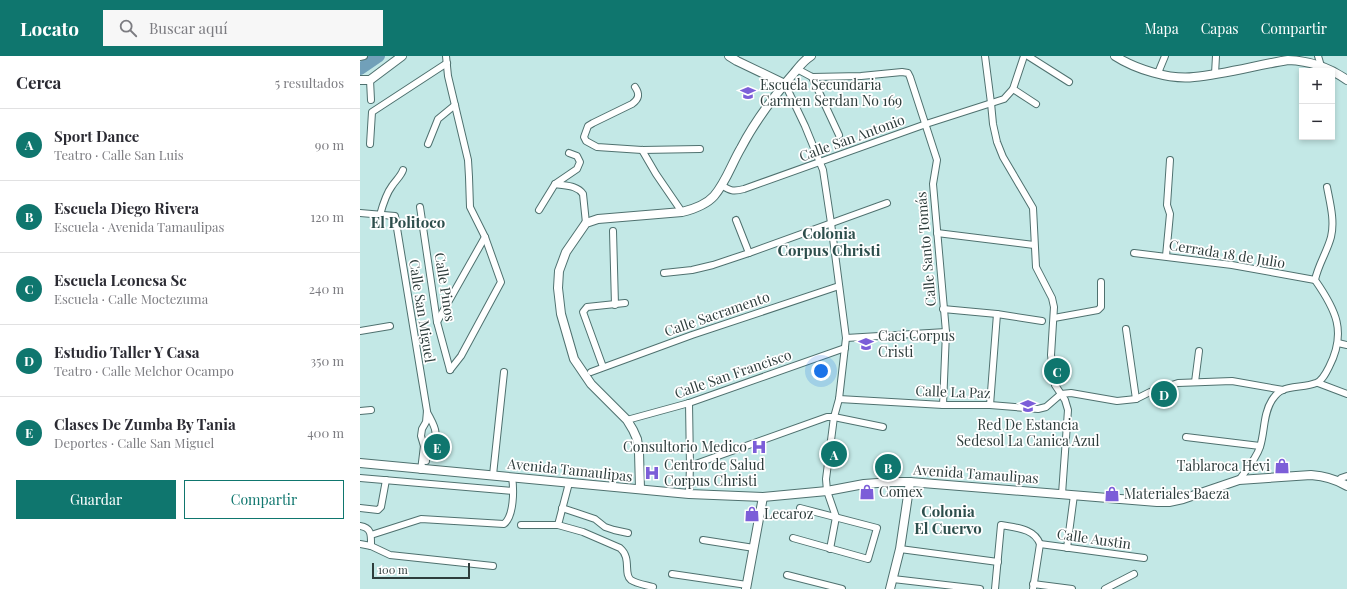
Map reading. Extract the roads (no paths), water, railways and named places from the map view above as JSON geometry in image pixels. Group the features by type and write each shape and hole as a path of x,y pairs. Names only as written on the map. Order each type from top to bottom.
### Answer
{"street":[{"path":"360,57 364,56"},
{"path":"360,80 370,80 402,56"},
{"path":"729,56 740,59 785,84 805,126 823,170 846,338 839,399 834,417 826,479 827,491 836,517 830,549"},
{"path":"640,490 639,452 637,439 633,430 627,420 591,384 574,359 561,314 558,288 559,271 566,252 586,223 598,219 682,212 694,209 705,203 714,195 730,171 740,148 755,124 797,69 806,59 811,56"},
{"path":"984,56 992,103 993,124 997,142 1003,157 1033,208 1036,267 1052,298 1054,307 1051,355 1055,385 1065,400 1068,410 1062,494"},
{"path":"1024,56 1013,89 1036,104"},
{"path":"1028,56 1069,82"},
{"path":"1115,56 1136,66 1176,77 1188,78 1215,74 1288,60 1303,61 1321,66 1347,80"},
{"path":"1158,73 1165,56"},
{"path":"1215,74 1216,56"},
{"path":"1318,56 1321,66"},
{"path":"370,144 372,112 446,59 468,160 470,177 470,207 485,237 437,322"},
{"path":"797,69 812,77 839,135"},
{"name":"Calle Santo Tomás","path":"812,77 860,76 902,72 908,73 910,77 937,160 932,184 946,332 943,405"},
{"path":"370,80 371,100"},
{"path":"635,87 639,96 637,100 588,126 584,137 586,141 597,147 642,150 700,149"},
{"name":"Calle San Antonio","path":"721,185 730,191 744,189 926,124 1004,99 1013,89"},
{"path":"428,144 438,119 455,105"},
{"path":"642,150 656,174 682,212"},
{"path":"539,210 555,184 577,169 580,162 577,156 570,153"},
{"path":"1166,256 1170,214 1167,205 1170,160"},
{"path":"360,213 380,214 384,200 403,170"},
{"path":"555,184 580,190 583,194 586,223"},
{"path":"1061,394 1071,393 1117,401 1136,400 1150,392 1178,383 1232,381 1283,390 1318,383 1325,375 1333,360 1338,343 1338,326 1330,303 1315,280 1317,270 1331,237 1333,223 1328,187"},
{"path":"664,273 699,268 749,253 887,203"},
{"name":"Calle Pinos","path":"420,207 437,322 450,370 461,356 501,282 485,237"},
{"name":"Calle San Miguel","path":"380,214 394,216 427,410 426,425 422,429 421,436 426,447 423,470"},
{"path":"736,220 749,253"},
{"path":"613,231 615,305"},
{"path":"937,233 1034,245"},
{"name":"Cerrada 18 de Julio","path":"1134,252 1232,265 1315,280"},
{"path":"1054,318 1098,310 1101,307 1101,282"},
{"name":"Calle Sacramento","path":"591,372 692,335 839,286"},
{"path":"603,367 583,312 587,307 626,303"},
{"path":"943,309 1042,320"},
{"path":"990,405 997,314"},
{"path":"360,331 390,326"},
{"path":"1126,329 1136,400"},
{"path":"846,338 946,332"},
{"path":"1338,343 1347,345"},
{"name":"Calle San Francisco","path":"627,420 689,403 845,348"},
{"path":"1195,382 1199,351"},
{"path":"493,476 504,372"},
{"path":"1318,383 1347,394"},
{"path":"1239,480 1254,460 1260,446 1268,407 1274,398 1283,390"},
{"name":"Calle La Paz","path":"839,399 943,405 990,405 1043,408 1061,394"},
{"path":"689,403 689,494"},
{"path":"360,411 371,410"},
{"name":"Calle San Miguel","path":"426,447 433,443 436,437 435,427 427,410"},
{"path":"690,466 827,417 834,417 883,427"},
{"path":"426,425 435,427"},
{"path":"1186,437 1260,446"},
{"name":"Avenida Tamaulipas","path":"360,463 640,490 689,494 763,497 827,491 864,484 910,482 1169,502 1183,499 1239,480 1311,475 1338,481 1347,486"},
{"path":"1338,481 1347,476"},
{"path":"371,535 421,520 504,524 510,517 513,491 512,477"},
{"path":"360,478 513,491"},
{"path":"360,508 378,510 381,507 386,480"},
{"path":"890,589 900,549 910,482"},
{"path":"558,526 569,483"},
{"path":"1067,548 1074,495"},
{"path":"672,574 746,587 763,497"},
{"path":"562,508 595,519 605,527 628,533"},
{"path":"793,538 868,559 877,528 800,508"},
{"path":"521,525 558,526 583,532 620,548 624,551 626,556 628,576 631,580 653,587"},
{"path":"995,589 1001,525 1027,530 1038,539 1040,544 1033,586 1072,589"},
{"path":"360,526 366,527 371,535 371,546"},
{"path":"703,540 754,548"},
{"path":"360,544 371,546 390,555 493,566"},
{"name":"Calle Austin","path":"1040,544 1144,558"},
{"path":"900,549 998,562"},
{"path":"1105,589 1134,574"},
{"path":"787,575 821,587 842,589"},
{"path":"893,579 980,589"}],"waterway":[{"path":"360,69 379,56"}],"place":[{"name":"Escuela Secundaria Carmen Serdan No 169","path":"748,93"},
{"name":"Caci Corpus Cristi","path":"866,344"},
{"name":"Escuela Leonesa Sc","path":"1057,371"},
{"name":"Estudio Taller Y Casa","path":"1164,394"},
{"name":"Red De Estancia Sedesol La Canica Azul","path":"1028,406"},
{"name":"Clases De Zumba By Tania","path":"437,447"},
{"name":"Consultorio Medico","path":"759,447"},
{"name":"Sport Dance","path":"834,454"},
{"name":"Tablaroca Hevi","path":"1282,466"},
{"name":"Escuela Diego Rivera","path":"888,467"},
{"name":"Centro de Salud Corpus Christi","path":"652,473"},
{"name":"Comex","path":"867,492"},
{"name":"Materiales Baeza","path":"1112,494"},
{"name":"Lecaroz","path":"752,514"}],"district":[{"name":"El Politoco","path":"408,223"},
{"name":"Colonia Corpus Christi","path":"829,242"},
{"name":"Colonia El Cuervo","path":"948,520"}]}
